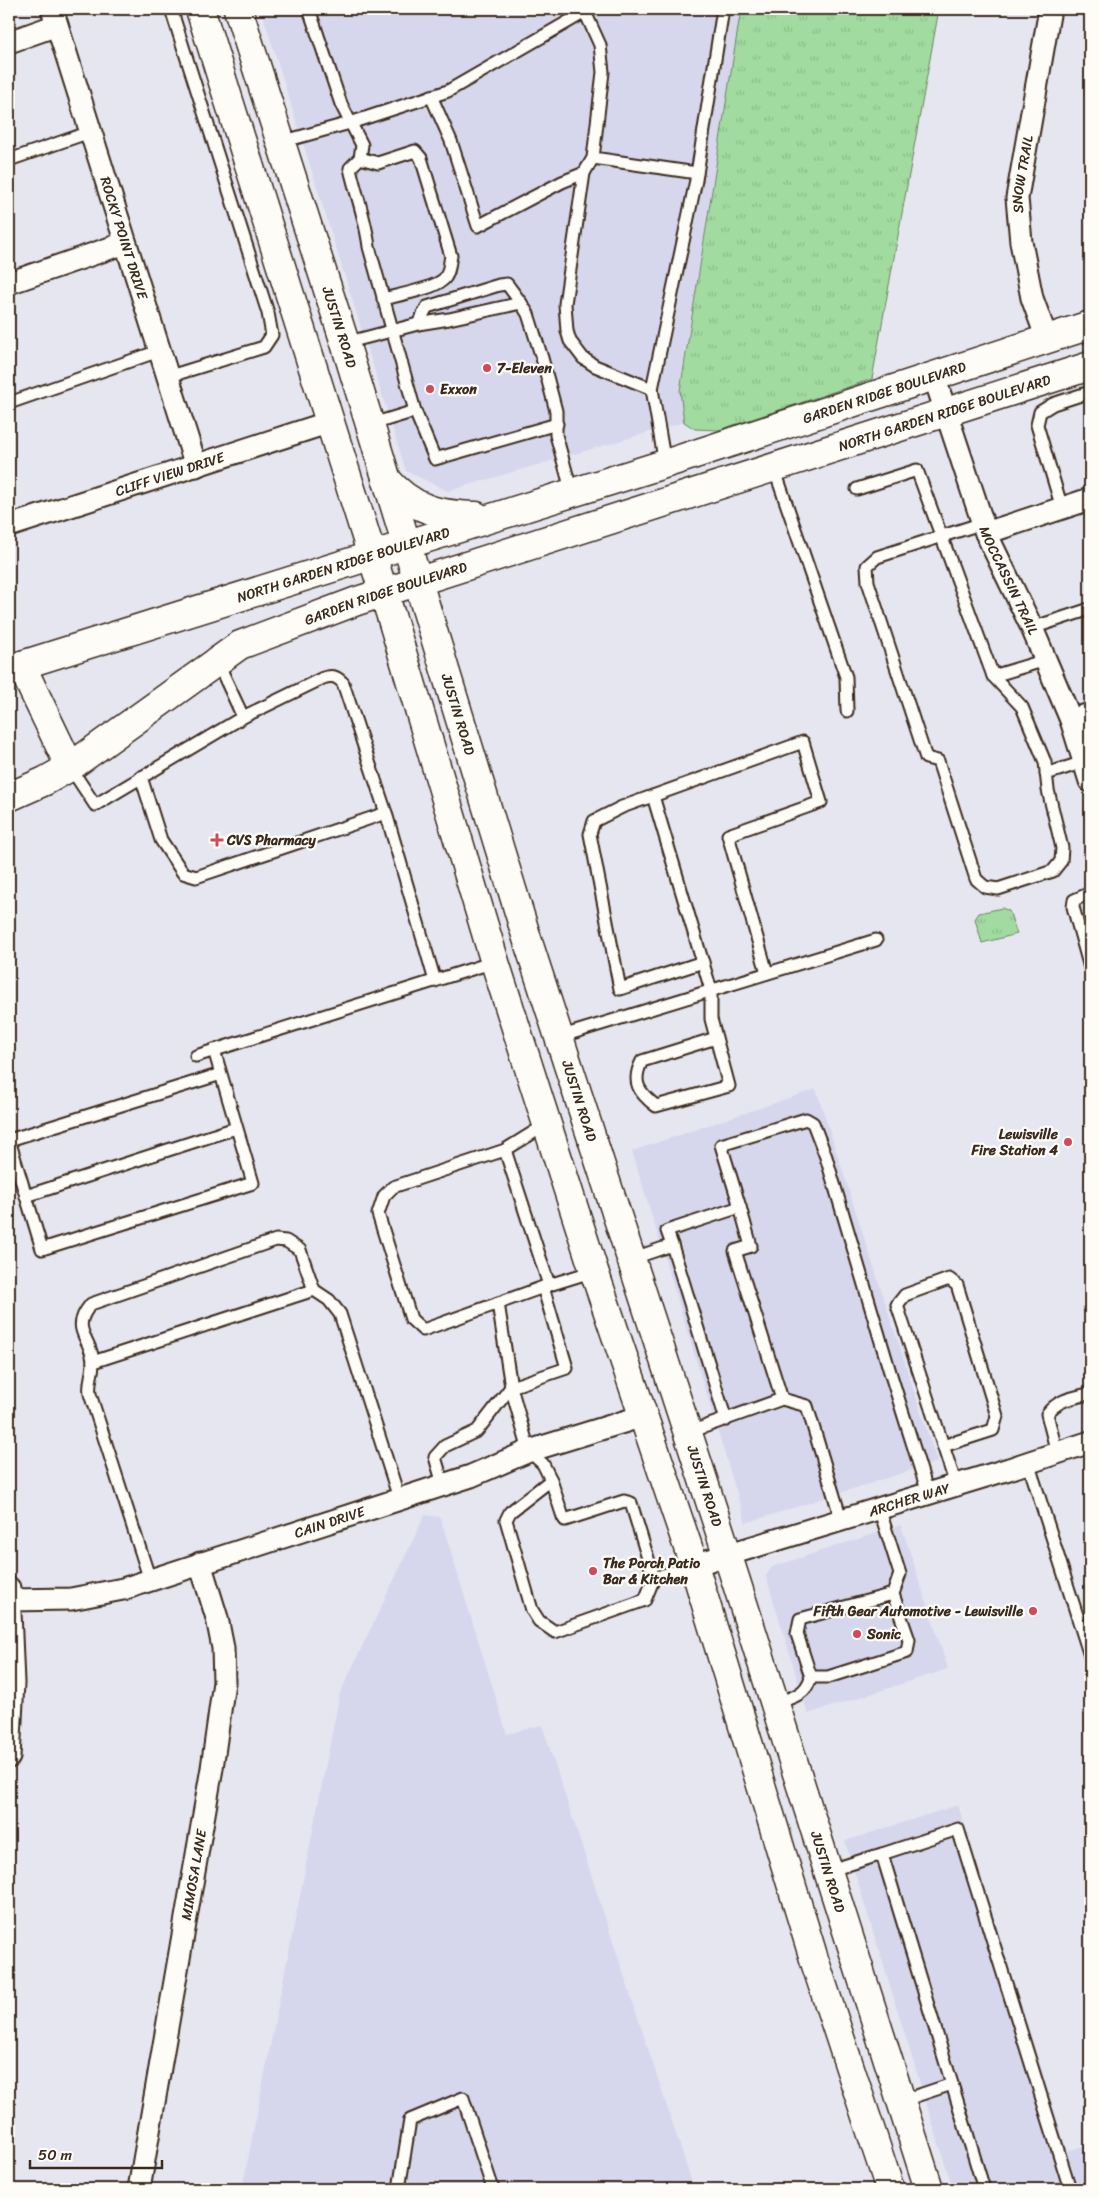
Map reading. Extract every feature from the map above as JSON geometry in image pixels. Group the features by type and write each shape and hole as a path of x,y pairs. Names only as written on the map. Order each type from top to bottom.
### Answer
{"main road":[{"path":"200,9 383,593 494,962 594,1271 694,1565 814,1959 890,2189"},
{"name":"JUSTIN ROAD","path":"238,9 419,582 529,945 775,1704 929,2189"},
{"name":"GARDEN RIDGE BOULEVARD","path":"671,462 1090,325"},
{"name":"NORTH GARDEN RIDGE BOULEVARD","path":"786,464 1090,366"},
{"path":"763,432 786,464"},
{"name":"NORTH GARDEN RIDGE BOULEVARD","path":"15,667 406,543 671,462"},
{"name":"GARDEN RIDGE BOULEVARD","path":"9,797 45,781 70,767 240,645 291,624 383,593 786,464"},
{"path":"386,478 398,493 409,501 437,513 477,516 505,513"},
{"path":"15,667 70,767"},
{"path":"494,962 529,945"},
{"path":"594,1271 631,1259"},
{"path":"864,2112 901,2101"}],"street":[{"name":"SNOW TRAIL","path":"1047,339 1032,298 1021,242 1017,198 1050,9"},
{"name":"ROCKY POINT DRIVE","path":"55,17 158,352 196,466"},
{"path":"9,42 55,17"},
{"path":"9,282 125,244"},
{"name":"MOCCASSIN TRAIL","path":"934,376 984,528 1046,660 1081,717 1087,771"},
{"name":"CLIFF VIEW DRIVE","path":"9,526 330,422"},
{"path":"984,528 1090,499"},
{"name":"CAIN DRIVE","path":"10,1594 71,1599 123,1589 471,1476 529,1451 643,1416"},
{"name":"ARCHER WAY","path":"694,1565 1090,1442"},
{"name":"MIMOSA LANE","path":"139,2189 212,1768 224,1682 223,1648 217,1618 200,1563"},
{"path":"9,1757 14,1683 10,1594"}],"lane":[{"path":"167,377 264,347 272,335 268,313 171,9"},
{"path":"309,9 350,123 362,145 360,158 350,168 357,199 367,225 369,247 415,411 435,459 557,424"},
{"path":"671,462 652,389 696,173 723,9"},
{"path":"280,142 350,123 448,91 584,10 600,45 603,72 592,158 584,173 565,304 567,331 570,341 583,358 595,366 652,389"},
{"path":"431,96 451,141 478,226 562,182 584,173"},
{"path":"9,160 90,132"},
{"path":"360,158 378,163 415,152 421,158 451,256 448,273 444,280 432,286 383,299"},
{"path":"592,158 696,173"},
{"path":"418,324 427,307 507,284 528,314 542,358 556,411 556,435 572,493"},
{"path":"345,344 392,330 521,303"},
{"path":"9,403 158,352"},
{"path":"1062,508 1037,424 1040,412 1053,404 1090,392"},
{"path":"369,425 415,411"},
{"path":"786,464 846,677 847,711"},
{"path":"857,490 916,470 940,536 992,676 1022,707 1045,762 1048,790 1062,848 1061,861 1053,872 998,889 985,887 976,879 938,761 926,758 868,582 867,566 877,557 940,536 984,528"},
{"path":"1032,628 1090,609"},
{"path":"217,660 243,716"},
{"path":"992,676 1046,660"},
{"path":"70,767 95,804 243,716 323,678 330,676 337,678 342,683 386,813 435,980"},
{"path":"703,962 620,989 590,834 594,821 622,807 803,742 821,802 728,835 768,973"},
{"path":"1046,774 1087,771"},
{"path":"141,777 161,840 183,873 196,877 386,813"},
{"path":"653,796 711,990 711,1019 729,1086 656,1106 644,1096 637,1083 638,1070 642,1061 716,1038"},
{"path":"1090,893 1074,900 1073,907 1090,968"},
{"path":"559,1037 876,940"},
{"path":"196,1056 494,962"},
{"path":"214,1050 253,1183 42,1249 9,1140 221,1074"},
{"path":"782,1399 735,1251 751,1246 721,1145 806,1120 813,1123 826,1156 887,1363 928,1493"},
{"path":"547,1124 505,1150 393,1187 384,1196 378,1214 411,1319 423,1330 594,1271"},
{"path":"26,1196 236,1128"},
{"path":"443,1484 435,1457 445,1446 477,1430 511,1387 566,1368 546,1286 505,1150"},
{"path":"726,1420 667,1231 740,1207"},
{"path":"150,1580 90,1394 88,1384 93,1362 81,1326 82,1314 91,1304 276,1240 286,1241 300,1250 314,1290 329,1300 340,1314 399,1498"},
{"path":"631,1259 672,1246"},
{"path":"944,1446 994,1430 997,1416 957,1285 949,1279 904,1295 897,1305 956,1485"},
{"path":"93,1362 314,1290"},
{"path":"498,1304 511,1387 529,1451 543,1464 551,1480 565,1520 624,1501 631,1504 654,1578 645,1600 555,1632 540,1621 532,1610 506,1520 510,1512 551,1480"},
{"path":"1057,1453 1049,1428 1047,1414 1054,1405 1074,1397 1088,1394 1090,1396"},
{"path":"687,1433 782,1399 807,1406 841,1519"},
{"path":"1028,1462 1090,1656"},
{"path":"811,1677 828,1677 907,1652 909,1640 894,1594 900,1574 879,1508"},
{"path":"654,1578 694,1565"},
{"path":"775,1704 801,1694 808,1687 811,1677 797,1634 800,1620 894,1594"},
{"path":"828,1870 958,1829 1070,2189"},
{"path":"882,1854 984,2189"},
{"path":"901,2101 952,2084"},
{"path":"399,2189 410,2120 463,2098 493,2189"}],"shaded area":[{"path":"261,9 741,9 682,371 680,391 684,422 448,491 406,471"},
{"path":"816,1089 937,1462 746,1523 632,1151"},
{"path":"425,1515 440,1517 507,1734 542,1725 694,2189 242,2189 340,1693"},
{"path":"901,1525 948,1669 808,1714 766,1576 772,1567"},
{"path":"958,1805 1067,2151 1090,2144 1090,2189 953,2189 845,1841"}],"green space":[{"path":"741,9 939,9 872,379 719,430 695,429 684,422 680,391"},
{"path":"1002,908 1009,911 1017,934 982,943 975,919 979,913"}],"place":[{"name":"7-Eleven","path":"487,368"},
{"name":"Exxon","path":"430,389"},
{"name":"CVS Pharmacy","path":"217,840"},
{"name":"Lewisville Fire Station 4","path":"1068,1142"},
{"name":"The Porch Patio Bar & Kitchen","path":"593,1571"},
{"name":"Fifth Gear Automotive - Lewisville","path":"1033,1611"},
{"name":"Sonic","path":"857,1634"}]}
